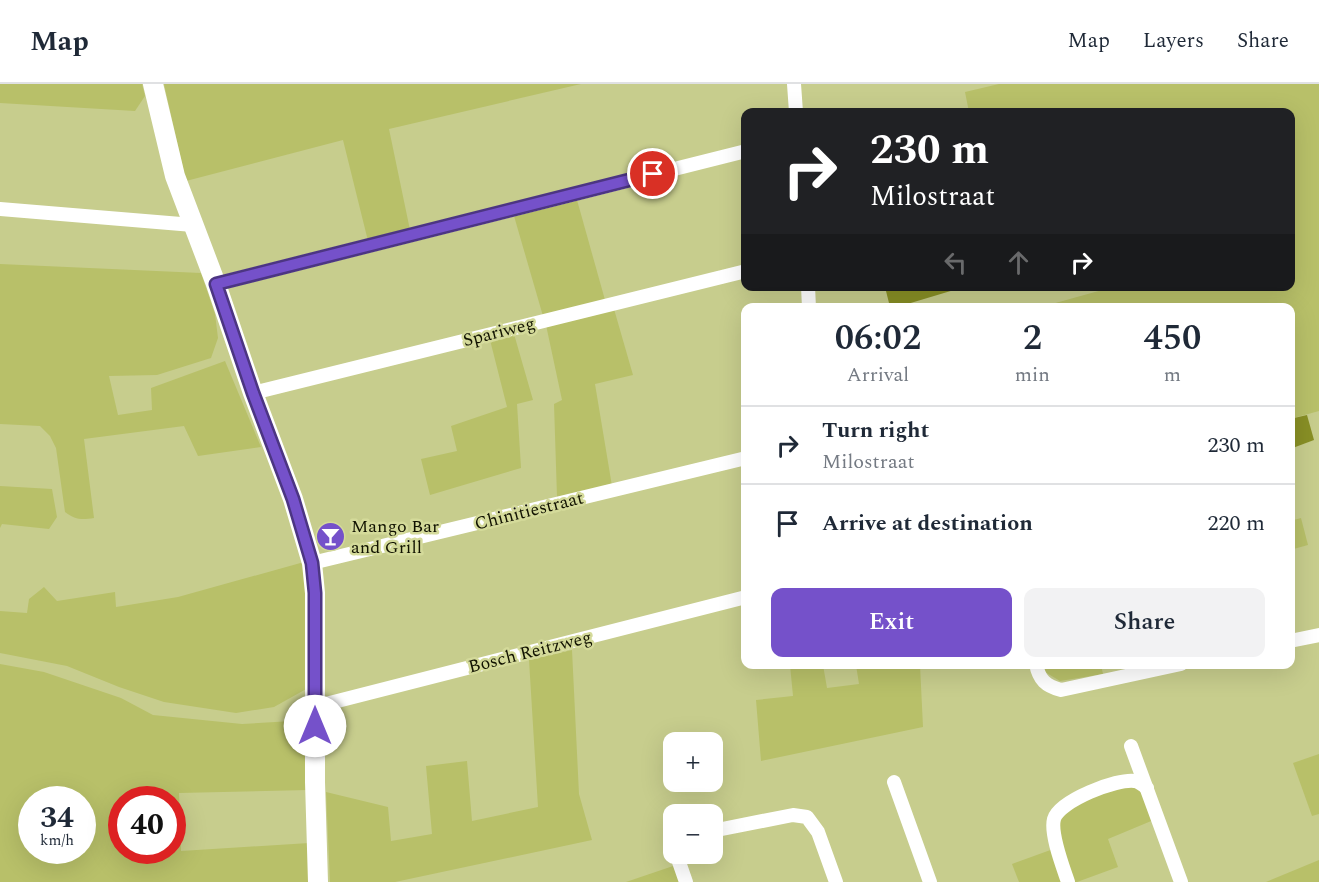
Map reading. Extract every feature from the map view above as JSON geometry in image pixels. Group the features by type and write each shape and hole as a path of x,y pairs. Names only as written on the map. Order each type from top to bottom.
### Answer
{"street":[{"path":"153,84 175,176 293,499 312,563 315,593 314,707 318,882"},
{"path":"794,84 796,108"},
{"path":"216,284 741,152"},
{"path":"0,209 193,225"},
{"name":"Spariweg","path":"253,393 741,272"},
{"name":"Chinitiestraat","path":"312,563 741,459"},
{"name":"Bosch Reitzweg","path":"314,707 741,598"},
{"path":"1295,640 1319,635"},
{"path":"1037,669 1039,677 1048,687 1061,690 1157,669"},
{"path":"1131,746 1181,882"},
{"path":"1068,882 1053,831 1054,820 1058,812 1081,797 1123,781 1136,781 1147,788"},
{"path":"894,782 930,882"},
{"path":"723,829 793,815 807,817 818,832 836,882"},
{"path":"680,864 686,882"}],"green space":[{"path":"0,84 142,84 145,96 135,111 0,103"},
{"path":"164,84 581,84 389,129 410,230 368,241 343,140 186,181"},
{"path":"999,84 1319,84 1319,411 1295,418 1295,303 1055,303 1099,291 1295,291 1295,108 968,108 965,92"},
{"path":"577,200 605,300 543,316 514,216"},
{"path":"0,264 201,273 215,314 218,338 211,358 157,375 109,376 118,415 152,410 151,388 225,361 261,447 198,456 184,426 84,439 94,518 79,519 69,515 65,512 56,448 50,436 40,426 0,424"},
{"path":"886,291 951,291 911,303 889,303"},
{"path":"614,309 633,375 595,384 612,486 557,497 554,404 562,400 546,325"},
{"path":"514,334 533,400 517,404 521,468 430,495 421,459 457,451 451,426 507,407 490,340"},
{"path":"1307,415 1314,440 1295,447 1295,418"},
{"path":"0,486 52,489 57,517 49,529 2,524 0,528"},
{"path":"1301,518 1308,545 1295,549 1295,520"},
{"path":"304,562 307,572 308,688 274,707 236,713 164,702 67,666 0,653 0,611 27,613 29,599 44,587 57,601 115,592 116,607 178,597"},
{"path":"572,650 579,794 592,840 395,882 330,882 326,792 388,807 391,841 432,834 426,766 467,761 472,821 538,807 529,660"},
{"path":"0,664 44,672 121,698 153,715 242,724 292,721 305,725 308,790 186,793 186,786 108,786 108,864 186,864 186,851 309,843 310,882 0,882"},
{"path":"790,669 824,669 827,688 859,684 857,669 920,669 923,727 761,761 756,700 793,696"},
{"path":"1044,669 1102,669 1103,674 1060,681 1045,672"},
{"path":"1319,754 1319,814 1312,816 1293,763"},
{"path":"1140,787 1156,819 1108,839 1118,867 1077,882 1071,882 1059,837 1062,813 1112,788"},
{"path":"1056,848 1065,882 1019,882 1012,864"},
{"path":"1319,860 1319,882 1266,882"},
{"path":"676,865 682,882 626,882"}],"place":[{"name":"Mango Bar and Grill","path":"330,536"}],"route":[{"path":"315,726 315,593 312,563 293,499 253,393 216,284 653,174"}]}
